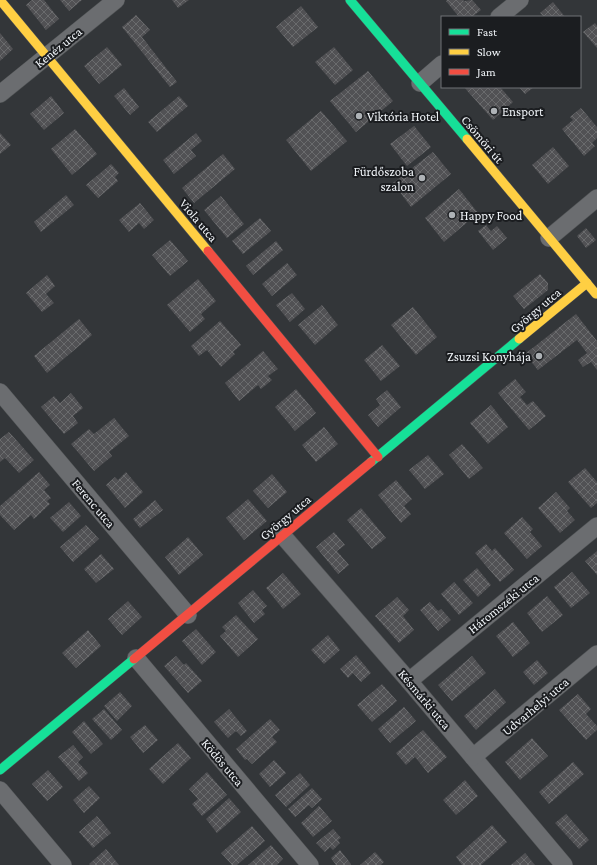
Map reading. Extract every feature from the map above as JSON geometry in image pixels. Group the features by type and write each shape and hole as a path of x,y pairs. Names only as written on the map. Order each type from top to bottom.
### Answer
{"street":[{"name":"Viola utca","path":"0,0 378,457"},
{"name":"Kenéz utca","path":"0,94 116,0"},
{"name":"Csömöri út","path":"350,0 597,295"},
{"path":"500,16 520,0"},
{"path":"420,83 441,65"},
{"path":"549,238 597,198"},
{"name":"György utca","path":"0,770 587,283"},
{"name":"Ferenc utca","path":"0,392 188,615"},
{"name":"Háromszéki utca","path":"409,681 597,526"},
{"name":"Késmárki utca","path":"283,536 409,681 564,865"},
{"name":"Udvarhelyi utca","path":"473,757 597,654"},
{"name":"Ködös utca","path":"136,658 310,865"},
{"path":"0,790 63,865"}],"building":[{"path":"32,0 44,0 59,19 46,30 26,5"},
{"path":"60,0 82,0 69,11"},
{"path":"172,0 189,0 178,8"},
{"path":"472,0 481,10 473,16 458,16 446,1"},
{"path":"553,2 564,16 543,16 540,13"},
{"path":"301,6 318,27 293,47 276,27"},
{"path":"136,15 150,30 142,37 177,82 170,87 122,27"},
{"path":"595,23 597,26 597,48 583,32"},
{"path":"0,33 13,49 0,61"},
{"path":"107,47 122,65 99,84 84,66"},
{"path":"334,47 353,70 335,85 315,62"},
{"name":"Viktória Hotel","path":"368,71 393,101 356,132 330,101"},
{"path":"124,88 139,107 130,115 114,96"},
{"name":"Ensport","path":"465,88 501,88 513,102 493,120"},
{"path":"520,88 533,88 525,94"},
{"path":"51,96 64,113 44,130 30,114"},
{"path":"179,96 188,106 157,132 148,122"},
{"path":"581,108 597,127 597,138 592,143 595,146 584,156 562,129 573,120 570,117"},
{"path":"321,111 347,141 311,171 286,140"},
{"path":"414,126 431,147 407,166 390,144"},
{"path":"75,129 97,154 72,175 51,149"},
{"path":"0,133 11,145 0,154"},
{"path":"196,133 202,141 191,150 196,156 174,174 163,160"},
{"path":"553,147 569,166 548,184 532,165"},
{"name":"Fürdőszoba szalon","path":"433,152 451,174 411,207 393,183"},
{"path":"223,154 235,169 194,203 182,188"},
{"path":"111,164 119,173 115,177 118,181 98,198 86,185"},
{"name":"Happy Food","path":"459,189 478,213 444,242 425,218"},
{"path":"66,195 74,205 41,232 34,222"},
{"path":"221,196 244,224 227,238 204,210"},
{"path":"140,203 154,220 144,229 139,223 129,232 119,220"},
{"path":"260,218 271,231 243,254 232,241"},
{"path":"486,225 491,231 497,226 507,238 493,250 478,231"},
{"path":"586,228 596,240 586,248 577,236"},
{"path":"170,240 188,261 170,276 152,255"},
{"path":"276,241 283,250 253,275 246,266"},
{"path":"287,263 297,275 272,296 262,284"},
{"path":"540,274 548,283 548,290 524,309 513,296"},
{"path":"47,275 55,286 46,294 54,303 42,312 26,293"},
{"path":"198,279 216,301 201,314 205,319 190,332 167,305"},
{"path":"292,293 305,309 290,322 276,305"},
{"path":"322,305 338,325 315,345 298,325"},
{"path":"413,307 437,337 416,355 391,325"},
{"path":"576,314 597,341 597,370 591,362 583,367 578,360 587,353 577,340 538,370 525,354"},
{"path":"79,319 92,335 47,373 34,356"},
{"path":"220,321 241,345 233,352 235,354 221,367 207,350 199,356 191,346"},
{"path":"382,345 400,366 381,381 364,360"},
{"path":"263,351 278,369 268,376 272,380 261,389 258,385 239,401 225,383"},
{"path":"515,379 526,392 520,397 527,405 533,401 546,416 529,430 498,393"},
{"path":"296,389 316,413 295,431 275,407"},
{"path":"387,390 401,407 378,427 368,415 380,405 376,399"},
{"path":"71,393 83,408 73,416 78,423 64,434 41,407 54,396 60,403"},
{"path":"491,405 508,427 488,444 470,423"},
{"path":"114,418 129,436 109,452 112,456 94,471 71,444 89,429 94,434"},
{"path":"324,427 338,444 316,462 302,445"},
{"path":"9,432 34,460 19,473 5,458 0,462 0,439"},
{"path":"462,444 483,468 469,479 449,455"},
{"path":"428,455 444,474 425,489 409,470"},
{"path":"585,468 597,482 597,503 591,508 568,482"},
{"path":"39,472 50,485 44,490 51,498 47,501 50,504 34,519 31,515 14,530 0,515 0,506"},
{"path":"126,472 143,492 125,508 106,485 115,477 118,480"},
{"path":"272,474 287,492 268,508 253,491"},
{"path":"396,480 412,499 404,506 411,514 401,523 378,495"},
{"path":"556,492 570,508 567,511 575,520 560,533 538,508"},
{"path":"248,499 267,521 244,540 226,518"},
{"path":"155,500 163,510 140,528 133,519"},
{"path":"69,502 81,516 63,532 50,518"},
{"path":"361,508 386,538 372,549 347,520"},
{"path":"522,517 533,529 530,532 542,546 527,559 504,533"},
{"path":"86,525 99,539 73,562 60,547"},
{"path":"334,532 345,545 337,551 349,565 338,574 316,547"},
{"path":"188,537 203,555 179,575 165,557"},
{"path":"486,544 492,551 495,548 514,570 500,582 475,553"},
{"path":"597,551 597,575 585,561"},
{"path":"101,554 114,569 96,583 84,569"},
{"path":"477,568 491,585 478,597 463,580"},
{"path":"572,572 590,593 571,608 554,587"},
{"path":"283,573 301,594 283,609 266,588"},
{"path":"454,582 473,603 459,615 441,594"},
{"path":"253,590 267,606 262,610 265,614 254,623 238,603"},
{"path":"547,596 563,615 542,632 527,613"},
{"path":"397,597 409,610 403,616 414,630 399,643 375,616"},
{"path":"128,601 142,617 122,635 108,619"},
{"path":"430,602 438,611 441,609 451,620 438,631 420,610"},
{"path":"236,615 258,639 238,657 220,636 226,631 222,627"},
{"path":"513,622 530,643 513,657 496,636"},
{"path":"196,629 216,652 202,665 182,641"},
{"path":"88,630 101,646 76,668 62,653"},
{"path":"328,635 340,650 324,664 311,650"},
{"path":"356,655 371,673 361,682 353,673 348,678 340,669"},
{"path":"176,656 184,665 186,663 202,681 188,693 164,666"},
{"path":"472,656 486,673 452,701 438,685"},
{"path":"537,660 548,673 534,685 523,672"},
{"path":"382,684 397,701 372,722 357,705"},
{"path":"495,689 506,702 476,730 464,716"},
{"path":"120,692 132,706 117,721 104,706"},
{"path":"578,694 591,709 586,714 597,726 597,730 586,740 559,710"},
{"path":"404,707 416,721 390,743 378,729"},
{"path":"104,709 122,730 111,740 92,719"},
{"path":"229,709 247,731 241,736 236,731 228,738 214,722"},
{"path":"270,719 280,730 272,737 277,742 252,764 247,759 245,760 236,749"},
{"path":"84,721 103,744 91,754 72,732"},
{"path":"145,725 158,740 143,753 130,737"},
{"path":"423,730 447,757 428,773 415,757 406,765 396,753"},
{"path":"532,738 548,756 520,780 505,762"},
{"path":"178,743 191,758 163,784 149,769"},
{"path":"73,745 83,757 78,762 88,773 79,781 58,757"},
{"path":"274,760 286,773 270,787 259,774"},
{"path":"573,762 584,774 549,804 539,792"},
{"path":"48,770 63,787 47,801 32,784"},
{"path":"207,772 227,795 202,816 192,804 198,799 189,789"},
{"path":"300,773 310,785 286,807 275,795"},
{"path":"465,780 478,796 456,815 443,800"},
{"path":"89,786 100,798 84,813 73,800"},
{"path":"312,788 322,799 312,808 309,805 295,817 288,809"},
{"path":"229,798 241,812 217,833 206,819"},
{"path":"319,806 332,821 313,837 301,823"},
{"path":"566,814 589,840 579,849 555,823"},
{"path":"97,816 111,833 93,848 79,832"},
{"path":"492,825 507,842 481,865 462,865 456,857"},
{"path":"252,826 265,841 237,865 232,865 221,853"},
{"path":"333,829 341,838 338,840 340,843 333,850 330,847 325,852 316,843"},
{"path":"271,845 283,859 277,865 248,865"},
{"path":"106,849 119,865 89,864"},
{"path":"340,850 351,865 336,865 331,858"},
{"path":"375,852 384,862 381,865 360,865"},
{"path":"525,853 535,865 511,865"}],"traffic: fast":[{"path":"350,0 467,139"},
{"path":"371,462 519,339"},
{"path":"0,770 134,659"}],"traffic: slow":[{"path":"0,0 208,251"},
{"path":"467,139 596,294"},
{"path":"519,339 587,283"}],"traffic: jam":[{"path":"208,251 378,457"},
{"path":"134,659 371,462"}],"place":[{"name":"Ensport","path":"494,111"},
{"name":"Viktória Hotel","path":"359,116"},
{"name":"Fürdőszoba szalon","path":"422,178"},
{"name":"Happy Food","path":"452,215"},
{"name":"Zsuzsi Konyhája","path":"539,356"}]}
